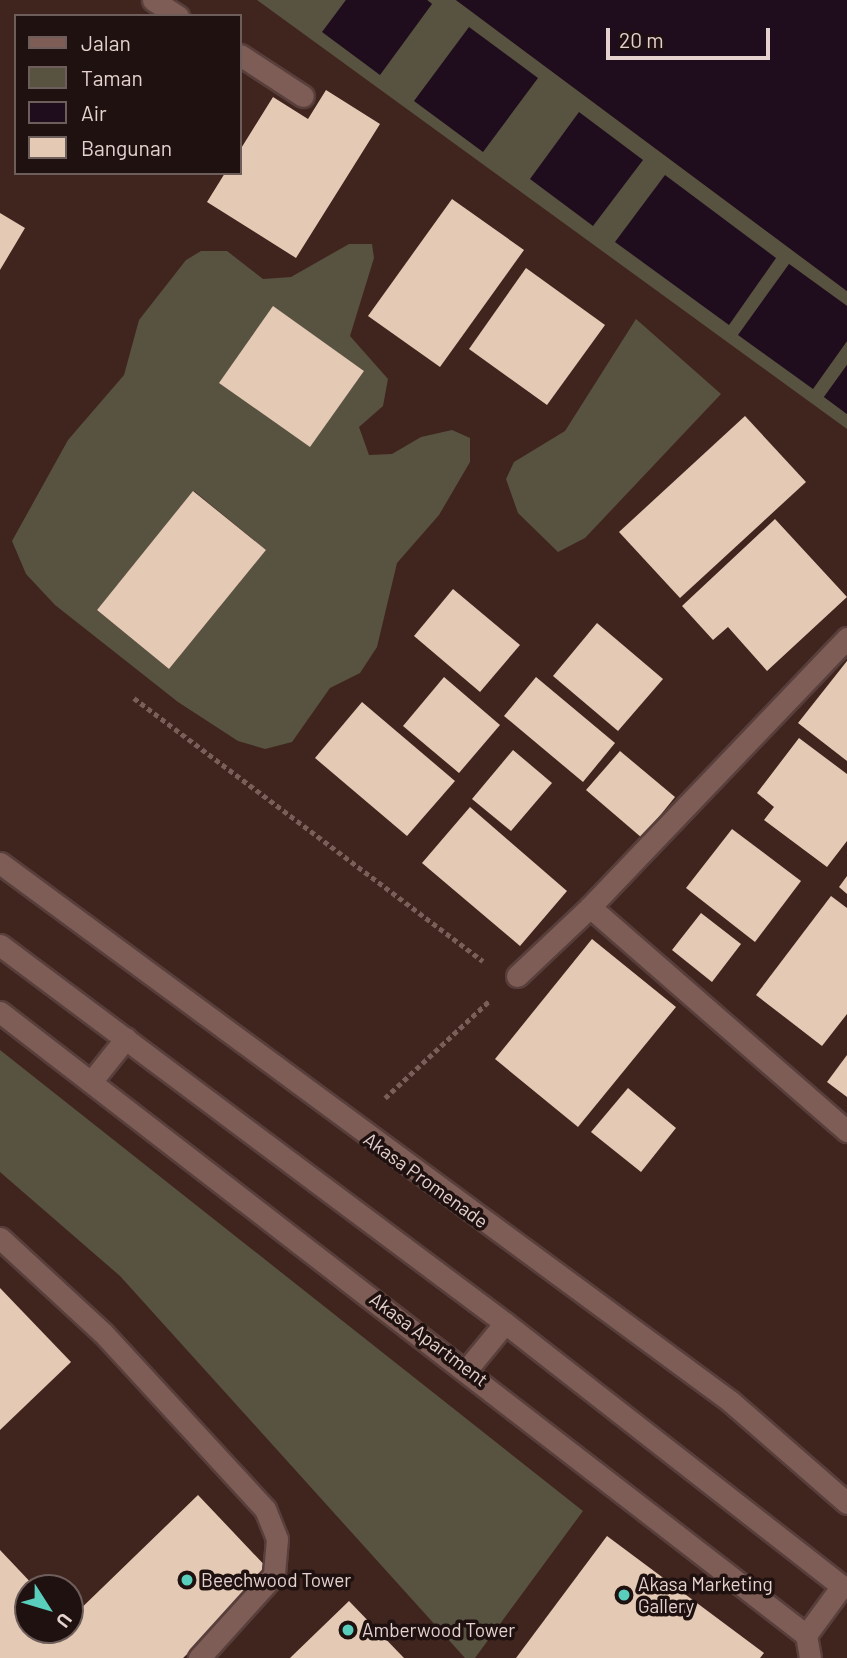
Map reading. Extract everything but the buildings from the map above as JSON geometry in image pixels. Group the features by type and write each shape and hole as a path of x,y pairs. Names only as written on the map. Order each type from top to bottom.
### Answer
{"street":[{"path":"153,0 175,14"},
{"path":"242,56 303,96"},
{"path":"517,976 590,906 847,638"},
{"name":"Akasa Promenade","path":"0,863 354,1127 730,1401 847,1503"},
{"path":"590,906 847,1131"},
{"path":"0,944 505,1322 844,1587 806,1635 810,1658"},
{"name":"Akasa Apartment","path":"0,1012 468,1368 806,1635"},
{"path":"91,1083 126,1038"},
{"path":"0,1238 103,1333 265,1509 277,1539 274,1575 199,1658"},
{"path":"468,1368 505,1322"}],"path":[{"path":"134,698 466,953 517,976 354,1127"}],"green space":[{"path":"257,0 346,0 323,32 432,4 427,0 456,0 847,291 847,306 789,264 813,388 847,341 847,365 824,397 847,414 847,429"},
{"path":"349,244 372,244 374,258 350,336 388,379 383,406 359,427 369,455 392,454 421,437 452,430 470,438 470,462 439,515 397,563 377,647 360,673 330,688 292,742 265,749 238,741 178,702 55,605 26,574 12,541 68,440 124,375 139,320 186,260 201,251 227,251 263,279 291,277","holes":["273,307 364,371 310,446","194,491 266,550 169,669 97,610"]},
{"path":"636,319 721,394 585,538 558,552 518,513 506,479 514,462 565,431"},
{"path":"0,1050 583,1511 475,1658 465,1658 120,1276 0,1172"}],"water":[{"path":"346,0 427,0 432,4 380,75 322,32"},
{"path":"456,0 847,0 847,291"},
{"path":"469,27 538,78 483,152 414,101"},
{"path":"579,112 643,160 593,226 530,179"},
{"path":"665,175 776,258 729,325 615,242"},
{"path":"789,264 847,306 847,341 813,389 738,335"},
{"path":"847,365 847,414 824,397"}],"place":[{"name":"Beechwood Tower","path":"187,1580"},
{"name":"Akasa Marketing Gallery","path":"624,1595"},
{"name":"Amberwood Tower","path":"348,1630"}]}
